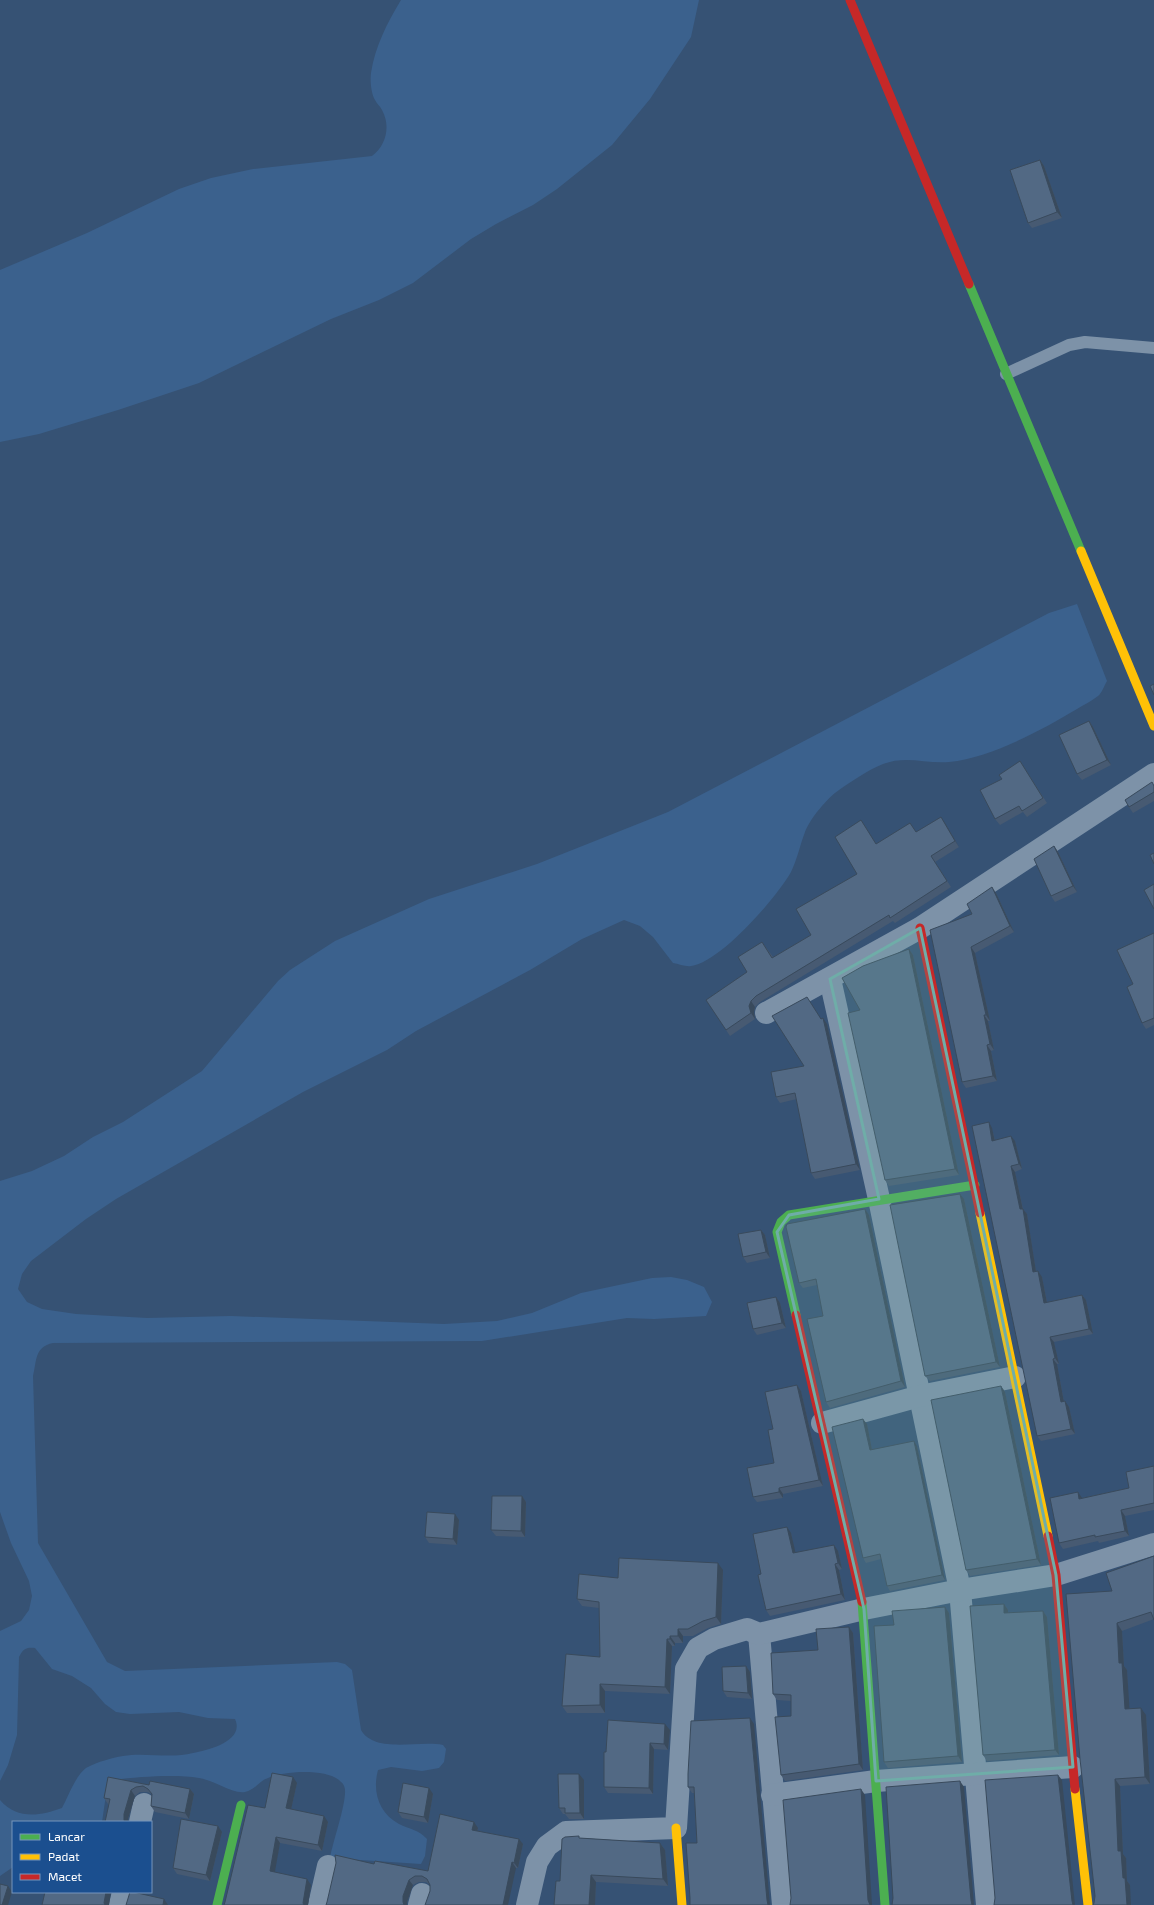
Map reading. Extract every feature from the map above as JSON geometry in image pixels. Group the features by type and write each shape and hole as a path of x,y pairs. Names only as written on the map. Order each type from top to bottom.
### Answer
{"street":[{"path":"850,0 1154,726"},
{"path":"766,1013 920,928 1154,774"},
{"path":"920,928 1056,1575 1073,1767 1088,1905"},
{"path":"830,979 879,1199 960,1590 977,1773 987,1905"},
{"path":"886,1905 864,1609 777,1232 781,1222 789,1215 879,1199 975,1185"},
{"path":"822,1423 920,1396 1015,1377"},
{"path":"682,1905 676,1828 686,1669 698,1648 714,1639 746,1628 759,1634 864,1609 960,1590 1056,1575 1154,1544"},
{"path":"759,1634 772,1795 783,1905"},
{"path":"772,1795 876,1781 1073,1767"},
{"path":"218,1905 241,1805"},
{"path":"527,1905 537,1862 547,1846 566,1832 676,1828"},
{"path":"319,1905 328,1866"},
{"path":"120,1905 123,1893"}],"lane":[{"path":"1006,374 1069,345 1085,342 1154,348"}],"highlighted area":[{"path":"920,928 975,1185 1056,1575 1073,1767 876,1781 864,1609 777,1232 789,1215 879,1199 830,979"}],"water":[{"path":"401,0 699,0 691,37 650,99 612,145 557,189 533,205 471,239 413,283 379,300 331,319 199,383 39,434 0,442 0,270 87,233 179,189 211,178 253,169 372,156 381,147 384,141 386,135 386,123 385,116 373,94 371,73 375,54 382,35"},
{"path":"1077,604 1107,681 1099,695 1032,734 982,755 949,762 908,760 891,761 872,769 849,783 829,798 811,821 805,832 791,872 774,897 732,942 717,954 703,962 691,966 673,963 653,937 640,926 624,920 582,939 530,970 416,1031 387,1050 303,1092 116,1199 86,1219 31,1261 22,1274 18,1289 27,1302 42,1309 76,1314 147,1318 231,1316 444,1324 497,1321 532,1313 581,1293 652,1278 671,1277 687,1280 704,1287 712,1302 706,1316 654,1319 627,1318 482,1341 53,1343 42,1348 37,1355 33,1376 38,1543 107,1662 125,1671 337,1662 345,1664 352,1670 361,1730 368,1737 376,1742 387,1744 433,1744 443,1745 446,1749 444,1762 439,1768 422,1771 391,1767 378,1770 376,1778 377,1794 386,1814 399,1824 417,1832 427,1839 425,1856 421,1864 330,1858 344,1805 345,1788 342,1783 327,1774 295,1772 284,1774 265,1779 252,1789 245,1792 234,1791 205,1779 178,1776 154,1776 108,1781 102,1821 12,1821 12,1868 0,1876 0,1800 14,1811 21,1813 37,1814 54,1811 62,1808 80,1774 92,1765 123,1756 184,1755 208,1750 230,1739 235,1733 237,1727 235,1719 208,1718 179,1712 130,1714 116,1712 105,1704 91,1688 72,1676 52,1669 35,1648 27,1648 23,1650 19,1657 17,1735 8,1765 0,1781 0,1631 21,1621 29,1610 32,1596 29,1581 11,1543 0,1512 0,1181 32,1171 64,1156 93,1137 123,1122 202,1071 278,981 290,970 335,941 429,899 537,864 668,812 1049,613"}],"building":[{"path":"1040,160 1057,212 1028,223 1010,170"},
{"path":"1154,684 1154,695 1150,686"},
{"path":"1089,721 1107,760 1077,774 1059,735"},
{"path":"1020,761 1043,798 1022,811 1019,806 995,819 980,790 1002,779 999,775"},
{"path":"1152,782 1154,792 1129,807 1125,800"},
{"path":"941,817 955,841 931,856 947,881 890,918 889,915 756,996 751,1001 749,1006 751,1013 726,1030 706,1000 747,972 738,957 762,942 772,958 811,935 796,909 857,874 835,837 861,820 876,844 910,823 916,832"},
{"path":"1054,846 1073,886 1051,896 1034,859"},
{"path":"1154,853 1154,864 1150,855"},
{"path":"1154,884 1154,909 1144,890"},
{"path":"992,887 1010,926 971,947 986,1015 984,1015 990,1044 987,1045 993,1076 962,1082 930,930 972,914 967,904"},
{"path":"1154,933 1154,1018 1142,1023 1127,987 1133,984 1117,950"},
{"path":"909,949 955,1169 885,1180 848,1013 860,1010 842,978 863,966"},
{"path":"807,997 821,1019 823,1018 856,1164 811,1173 795,1093 776,1097 771,1072 804,1066 772,1016"},
{"path":"989,1122 992,1141 1011,1136 1019,1164 1011,1166 1020,1209 1023,1209 1033,1272 1038,1271 1044,1303 1082,1295 1089,1329 1050,1337 1055,1358 1053,1359 1061,1402 1065,1401 1071,1429 1037,1436 972,1126"},
{"path":"960,1194 996,1362 925,1376 890,1205"},
{"path":"865,1209 901,1381 826,1402 807,1319 823,1316 816,1279 799,1283 786,1227 787,1224"},
{"path":"761,1230 766,1252 743,1257 738,1234"},
{"path":"776,1297 782,1323 753,1329 747,1303"},
{"path":"797,1385 819,1480 779,1488 779,1492 753,1497 747,1468 774,1463 768,1430 773,1429 765,1392"},
{"path":"1001,1386 1037,1559 966,1570 931,1400"},
{"path":"863,1419 870,1450 914,1441 942,1575 887,1586 880,1554 863,1558 832,1427"},
{"path":"1154,1466 1154,1503 1121,1510 1125,1531 1095,1537 1095,1535 1059,1543 1050,1498 1078,1492 1079,1499 1129,1488 1126,1472"},
{"path":"492,1496 522,1496 521,1531 491,1530"},
{"path":"427,1512 455,1514 453,1539 425,1537"},
{"path":"787,1527 793,1553 834,1545 838,1563 835,1564 841,1594 766,1610 758,1575 761,1574 753,1534"},
{"path":"1154,1556 1154,1620 1151,1612 1117,1623 1119,1663 1122,1663 1125,1709 1141,1708 1145,1777 1115,1779 1118,1851 1121,1851 1127,1905 1093,1905 1095,1896 1080,1759 1066,1594 1112,1591 1106,1573"},
{"path":"619,1558 718,1563 716,1617 703,1621 688,1629 678,1629 678,1636 670,1636 670,1639 667,1639 665,1687 600,1684 600,1705 562,1706 566,1654 600,1657 599,1602 577,1599 579,1574 618,1578"},
{"path":"1004,1604 1004,1613 1043,1611 1055,1750 983,1755 970,1606"},
{"path":"945,1607 958,1756 884,1762 874,1626 894,1625 892,1611"},
{"path":"849,1627 859,1764 781,1775 775,1717 791,1716 791,1695 773,1694 771,1653 818,1650 816,1629"},
{"path":"746,1666 748,1693 723,1691 722,1667"},
{"path":"750,1718 768,1905 690,1905 686,1843 697,1843 694,1787 688,1787 691,1721"},
{"path":"608,1720 665,1724 664,1744 650,1743 649,1788 604,1787 604,1752 606,1752"},
{"path":"272,1773 293,1777 286,1808 324,1816 318,1845 276,1837 270,1871 307,1879 303,1903 304,1905 224,1905 248,1805 265,1808"},
{"path":"558,1774 579,1774 580,1813 565,1813 565,1808 559,1808"},
{"path":"1058,1775 1073,1905 994,1905 995,1898 985,1780"},
{"path":"108,1777 149,1785 150,1781 190,1789 185,1813 151,1806 152,1794 143,1786 136,1787 131,1790 124,1814 124,1821 105,1821 110,1799 104,1798"},
{"path":"960,1781 972,1905 892,1905 893,1898 886,1787"},
{"path":"403,1783 429,1788 424,1817 398,1812"},
{"path":"861,1789 868,1900 870,1905 790,1905 791,1898 783,1800"},
{"path":"440,1814 474,1822 472,1830 519,1839 514,1863 512,1862 503,1905 425,1905 430,1891 430,1885 427,1879 422,1876 415,1876 409,1880 403,1896 404,1905 326,1905 336,1863 335,1855 374,1864 375,1861 428,1871"},
{"path":"181,1819 218,1826 206,1875 173,1868"},
{"path":"579,1836 579,1838 660,1843 663,1879 591,1875 589,1905 554,1905 556,1881 560,1881 562,1839 565,1837"},
{"path":"0,1884 8,1886 2,1905 0,1905"},
{"path":"45,1893 106,1893 105,1905 42,1905"},
{"path":"130,1893 137,1893 164,1899 163,1905 126,1905"}],"traffic: fast":[{"path":"969,284 1081,551"},
{"path":"796,1315 777,1232 781,1222 789,1215 975,1185"},
{"path":"862,1602 885,1905"},
{"path":"217,1905 241,1805"}],"traffic: slow":[{"path":"1081,551 1154,726"},
{"path":"980,1213 1048,1536"},
{"path":"1075,1789 1088,1905"},
{"path":"676,1828 682,1905"}],"traffic: jam":[{"path":"850,0 969,284"},
{"path":"920,928 980,1213"},
{"path":"796,1315 862,1602"},
{"path":"1048,1536 1056,1575 1075,1789"}]}
